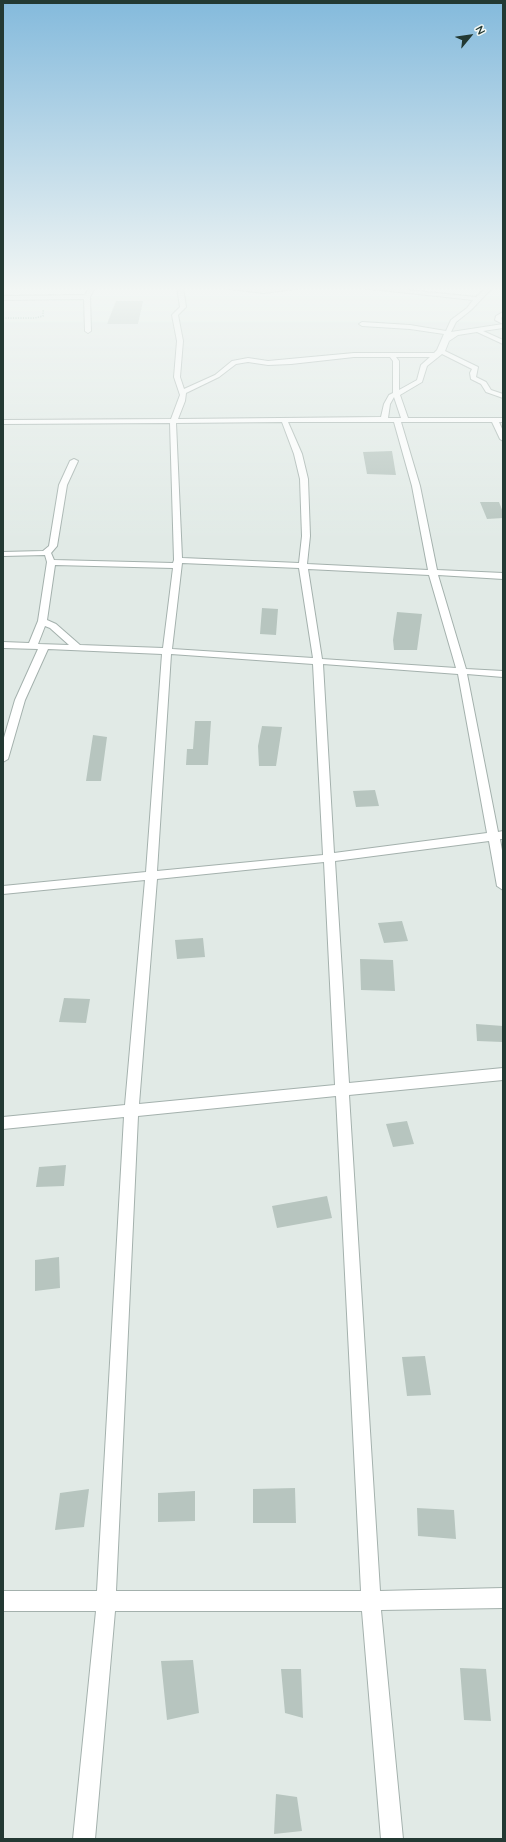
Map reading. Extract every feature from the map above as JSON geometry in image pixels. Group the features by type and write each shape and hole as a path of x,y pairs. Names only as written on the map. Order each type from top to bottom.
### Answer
{"street":[{"path":"84,1839 106,1601 132,1112 167,651 177,563 173,422 182,401 182,392 177,377 177,373"},
{"path":"182,392 217,376 220,373"},
{"path":"395,373 396,394 405,420 401,430 406,457 416,486 433,573 462,671 498,836 503,886"},
{"path":"384,420 387,404 392,396 406,390 420,381 422,373"},
{"path":"473,373 473,378 484,383 488,391 503,396"},
{"path":"284,419 298,454 304,480 306,536 303,566 318,662 371,1601 392,1839"},
{"path":"3,422 173,422 284,419 503,420"},
{"path":"494,419 503,439"},
{"path":"401,430 405,420"},
{"path":"3,554 32,554 49,551 53,546 63,485 74,461"},
{"path":"32,647 42,621 51,562 49,551"},
{"path":"51,562 303,566 503,576"},
{"path":"42,621 53,626 78,648"},
{"path":"3,645 167,651 503,674"},
{"path":"3,759 20,700 44,647"},
{"path":"3,890 329,858 498,836"},
{"path":"3,1123 132,1112 342,1089 503,1074"},
{"path":"3,1601 371,1601 503,1598"}],"building":[{"path":"392,451 396,475 367,474 363,452"},
{"path":"480,502 499,502 503,512 503,518 487,519"},
{"path":"262,608 278,609 276,635 260,634"},
{"path":"397,612 422,614 417,650 394,650 393,640"},
{"path":"195,721 211,721 208,765 186,765 187,749 193,749"},
{"path":"262,726 282,727 276,766 259,766 258,746"},
{"path":"93,735 107,737 101,781 86,781"},
{"path":"375,790 379,806 356,807 353,791"},
{"path":"402,921 408,941 384,943 378,923"},
{"path":"203,938 205,957 177,959 175,940"},
{"path":"360,959 393,960 395,991 361,990"},
{"path":"64,998 90,999 86,1023 59,1022"},
{"path":"476,1024 503,1026 503,1042 477,1041"},
{"path":"407,1121 414,1144 393,1147 386,1124"},
{"path":"66,1165 64,1186 36,1187 39,1167"},
{"path":"327,1196 332,1218 277,1228 272,1206"},
{"path":"59,1257 60,1288 35,1291 35,1260"},
{"path":"425,1356 431,1395 407,1396 402,1357"},
{"path":"295,1488 296,1523 253,1523 253,1489"},
{"path":"89,1489 84,1527 55,1530 60,1493"},
{"path":"195,1491 195,1521 158,1522 158,1493"},
{"path":"417,1508 454,1510 456,1539 418,1536"},
{"path":"193,1660 199,1713 167,1720 161,1661"},
{"path":"460,1668 486,1669 491,1721 464,1720"},
{"path":"281,1669 301,1669 303,1718 285,1713"},
{"path":"276,1794 297,1797 302,1831 274,1834"}]}
